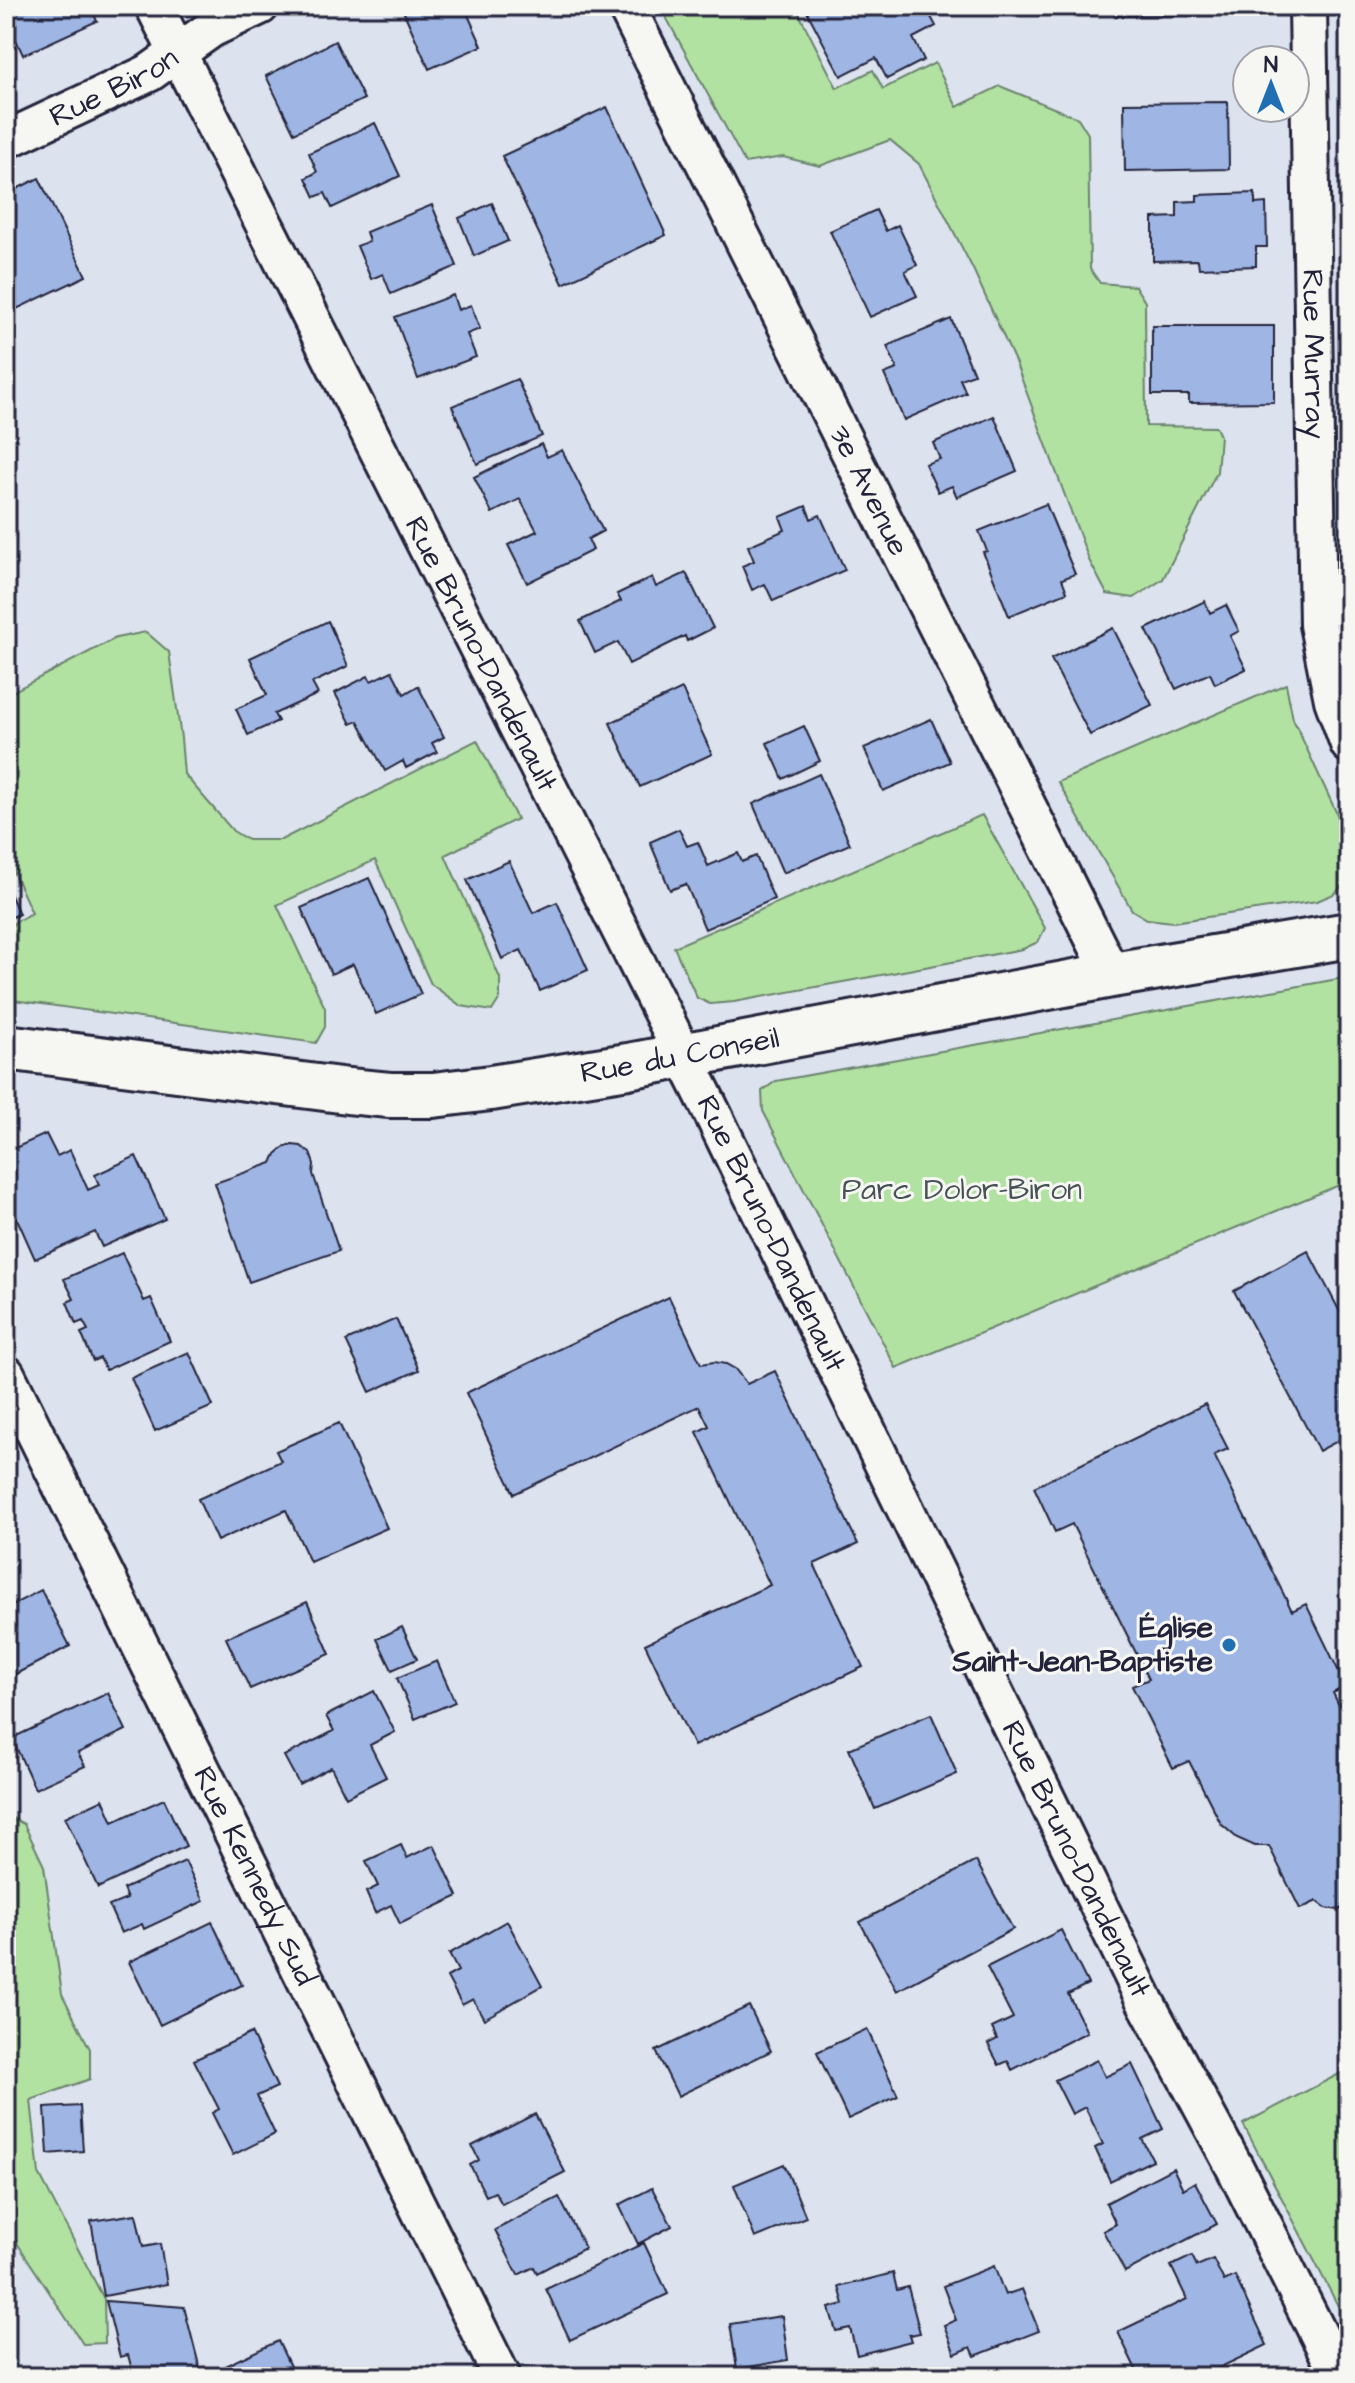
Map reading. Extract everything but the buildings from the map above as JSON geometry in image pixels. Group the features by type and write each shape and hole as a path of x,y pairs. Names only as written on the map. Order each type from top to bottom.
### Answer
{"street":[{"name":"Rue Bruno-Dandenault","path":"154,6 683,1056 1145,2001 1235,2168 1340,2377"},
{"name":"Rue Biron","path":"6,140 149,73 211,29 260,6"},
{"name":"3e Avenue","path":"626,6 1112,975"},
{"name":"Rue Murray","path":"1308,6 1318,625 1333,700 1349,744"},
{"name":"Rue du Conseil","path":"6,1047 390,1095 433,1095 683,1056 1112,975 1349,935"},
{"name":"Rue Kennedy Sud","path":"6,1374 502,2377"}],"green space":[{"path":"660,6 795,6 837,88 873,70 883,89 935,63 957,107 1000,86 1078,118 1088,134 1090,269 1100,283 1135,286 1145,302 1146,426 1216,427 1220,436 1217,472 1163,579 1134,598 1107,594 1089,560 1016,364 973,269 919,164 890,140 820,166 783,157 745,163"},
{"path":"146,632 169,652 184,774 233,831 248,840 281,840 477,740 517,819 445,855 500,978 500,998 492,1011 461,1006 431,984 375,860 277,905 325,1008 325,1027 316,1043 6,999 6,932 15,922 32,913 6,856 6,695 116,638"},
{"path":"1286,684 1293,719 1349,840 1349,879 1334,894 1317,901 1173,922 1147,919 1132,910 1058,782"},
{"path":"982,815 1045,928 1038,942 1023,949 734,1002 710,1004 697,998 674,947"},
{"name":"Parc Dolor-Biron","path":"1349,977 1349,1181 896,1368 763,1111 762,1091 776,1081"},
{"path":"6,1815 24,1824 44,1866 62,1994 90,2049 90,2079 31,2100 39,2174 104,2299 105,2343 83,2344 6,2226"},
{"path":"1349,2069 1349,2327 1243,2124"}],"place":[{"name":"Église Saint-Jean-Baptiste","path":"1229,1645"}]}
